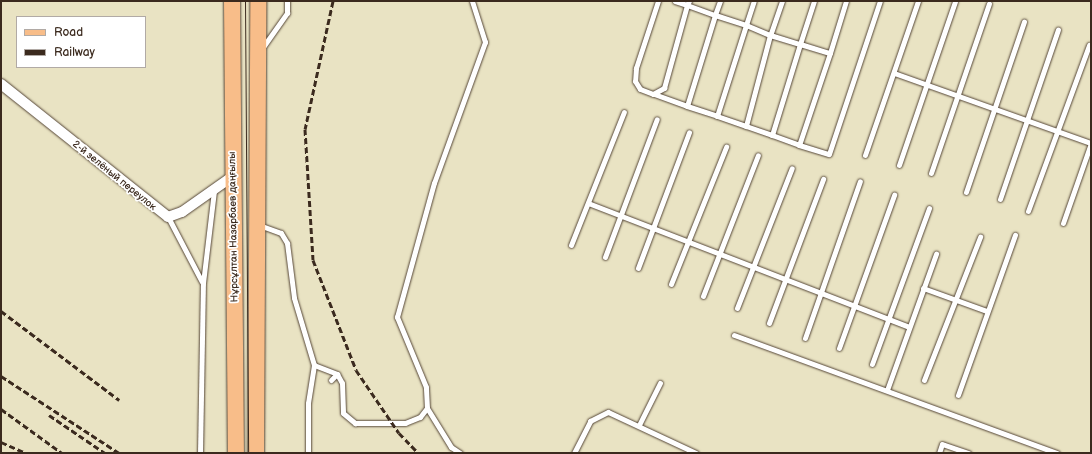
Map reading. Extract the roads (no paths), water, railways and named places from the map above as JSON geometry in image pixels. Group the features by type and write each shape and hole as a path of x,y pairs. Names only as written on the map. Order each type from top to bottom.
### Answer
{"main road":[{"name":"Нұрсұлтан Назарбаев даңғылы","path":"232,1 236,453"},
{"path":"256,453 259,225 258,1"}],"street":[{"name":"2-й зелёный переулок","path":"1,84 168,217"},
{"path":"168,217 182,212 214,187 233,176"}],"lane":[{"path":"258,54 287,13 287,1"},
{"path":"460,453 451,447 426,408 426,387 398,317 434,183 485,42 472,1"},
{"path":"658,1 635,81 640,89 799,145 830,154 880,1"},
{"path":"674,1 688,3 715,15 830,53"},
{"path":"687,106 720,1"},
{"path":"716,116 754,1"},
{"path":"746,126 770,34 782,1"},
{"path":"772,135 814,1"},
{"path":"799,145 846,1"},
{"path":"865,155 918,1"},
{"path":"899,165 955,1"},
{"path":"653,94 664,88 688,3"},
{"path":"931,173 989,4"},
{"path":"966,192 993,108 1024,22"},
{"path":"1000,199 1058,30"},
{"path":"1028,211 1089,45"},
{"path":"894,73 1091,143 1063,223"},
{"path":"571,245 624,112"},
{"path":"604,257 658,119"},
{"path":"638,268 689,132"},
{"path":"670,284 726,147"},
{"path":"703,296 758,155"},
{"path":"737,308 751,266 792,168"},
{"path":"769,323 823,179"},
{"path":"805,338 819,292 860,181"},
{"path":"200,453 203,283 214,187"},
{"path":"839,348 853,305 894,195"},
{"path":"588,203 909,327"},
{"path":"872,364 887,318 930,208"},
{"path":"168,217 203,283"},
{"path":"259,225 281,233 287,243 294,298 314,365 308,403 308,453"},
{"path":"958,395 1015,235"},
{"path":"924,380 980,237"},
{"path":"887,390 936,254"},
{"path":"923,288 987,311"},
{"path":"734,334 1057,453"},
{"path":"314,365 337,374 342,383 342,413 355,423 405,423 420,417 426,408"},
{"path":"331,380 337,374"},
{"path":"639,425 660,383"},
{"path":"574,453 590,421 600,414 608,412 639,425 696,453"},
{"path":"939,453 942,444 968,453"}],"tram line":[{"path":"245,1 248,453"}],"railway":[{"path":"333,1 305,129 313,260 356,370 399,433 418,453"},
{"path":"1,311 119,400"},
{"path":"1,376 119,453"},
{"path":"1,409 62,453"},
{"path":"49,415 105,453"},
{"path":"1,442 26,453"}]}
